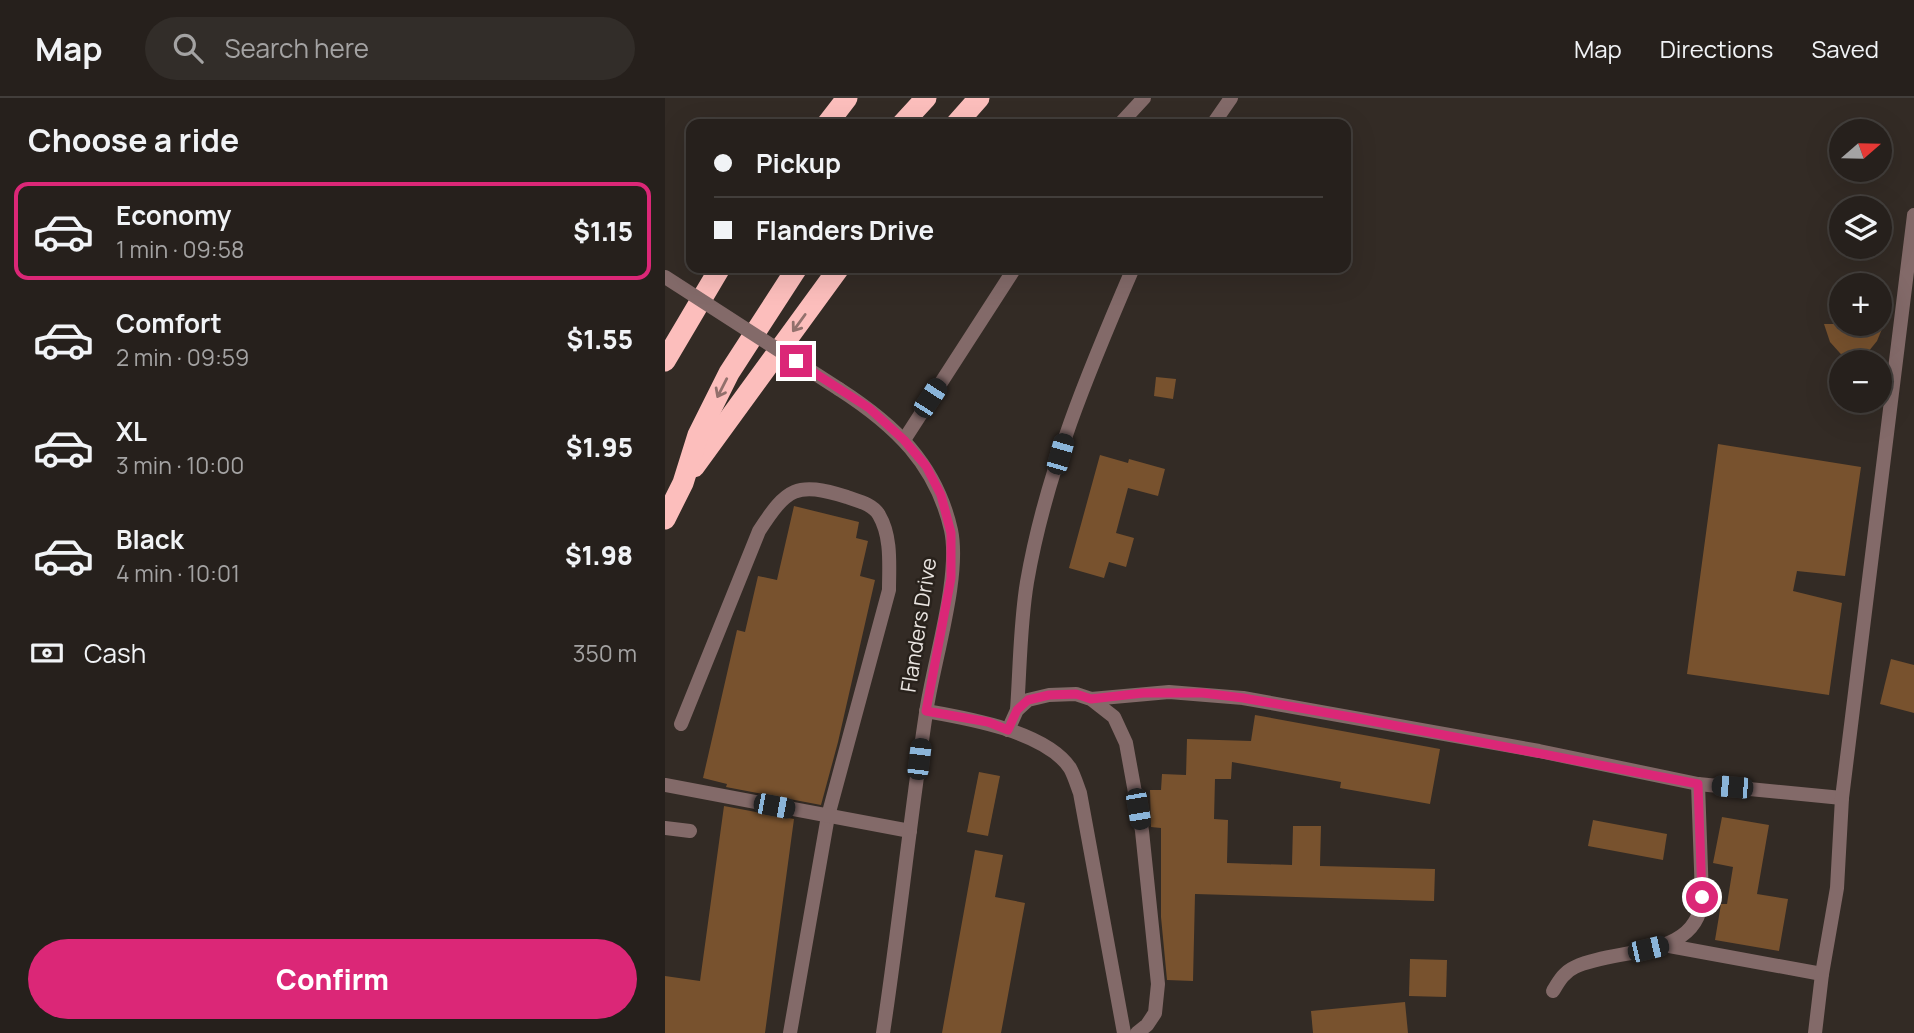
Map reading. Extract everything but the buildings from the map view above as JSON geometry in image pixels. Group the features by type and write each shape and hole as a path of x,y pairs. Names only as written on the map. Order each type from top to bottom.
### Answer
{"highway":[{"path":"831,119 847,98"},
{"path":"907,119 926,98"},
{"path":"960,119 979,98"},
{"path":"665,361 717,273"},
{"path":"665,519 683,483 698,435 729,373 794,273"},
{"path":"683,483 835,273"}],"street":[{"path":"1125,119 1144,98"},
{"path":"1216,119 1231,98"},
{"path":"1815,1033 1837,888 1842,798 1914,215"},
{"path":"904,440 1012,273"},
{"path":"1008,730 1017,710 1027,585 1037,534 1067,427 1131,273"},
{"name":"Flanders Drive","path":"665,278 869,408 904,440 926,466 941,495 951,533 951,578 926,711 883,1033"},
{"path":"681,724 759,531 776,504 790,492 808,488 824,490 866,504 878,512 889,551 889,590 828,816 790,1033"},
{"path":"1091,699 1169,692 1243,698 1526,749 1698,784 1842,798"},
{"path":"1017,710 1028,700 1049,695 1076,694 1091,699 1114,717 1126,743 1142,831 1155,951 1157,1002 1155,1013 1137,1033"},
{"path":"926,711 988,722 1053,752 1069,767 1080,793 1124,1033"},
{"path":"1553,991 1561,977 1573,967 1664,945 1680,937 1695,924 1702,911 1698,784"},
{"path":"665,785 910,831"},
{"path":"665,828 690,831"},
{"path":"1664,945 1822,974"}],"route":[{"path":"796,361 869,408 904,440 926,466 941,495 951,533 951,578 926,711 988,722 1008,730 1017,710 1028,700 1049,695 1076,694 1091,699 1143,693 1203,693 1539,751 1698,784 1702,897"}]}
